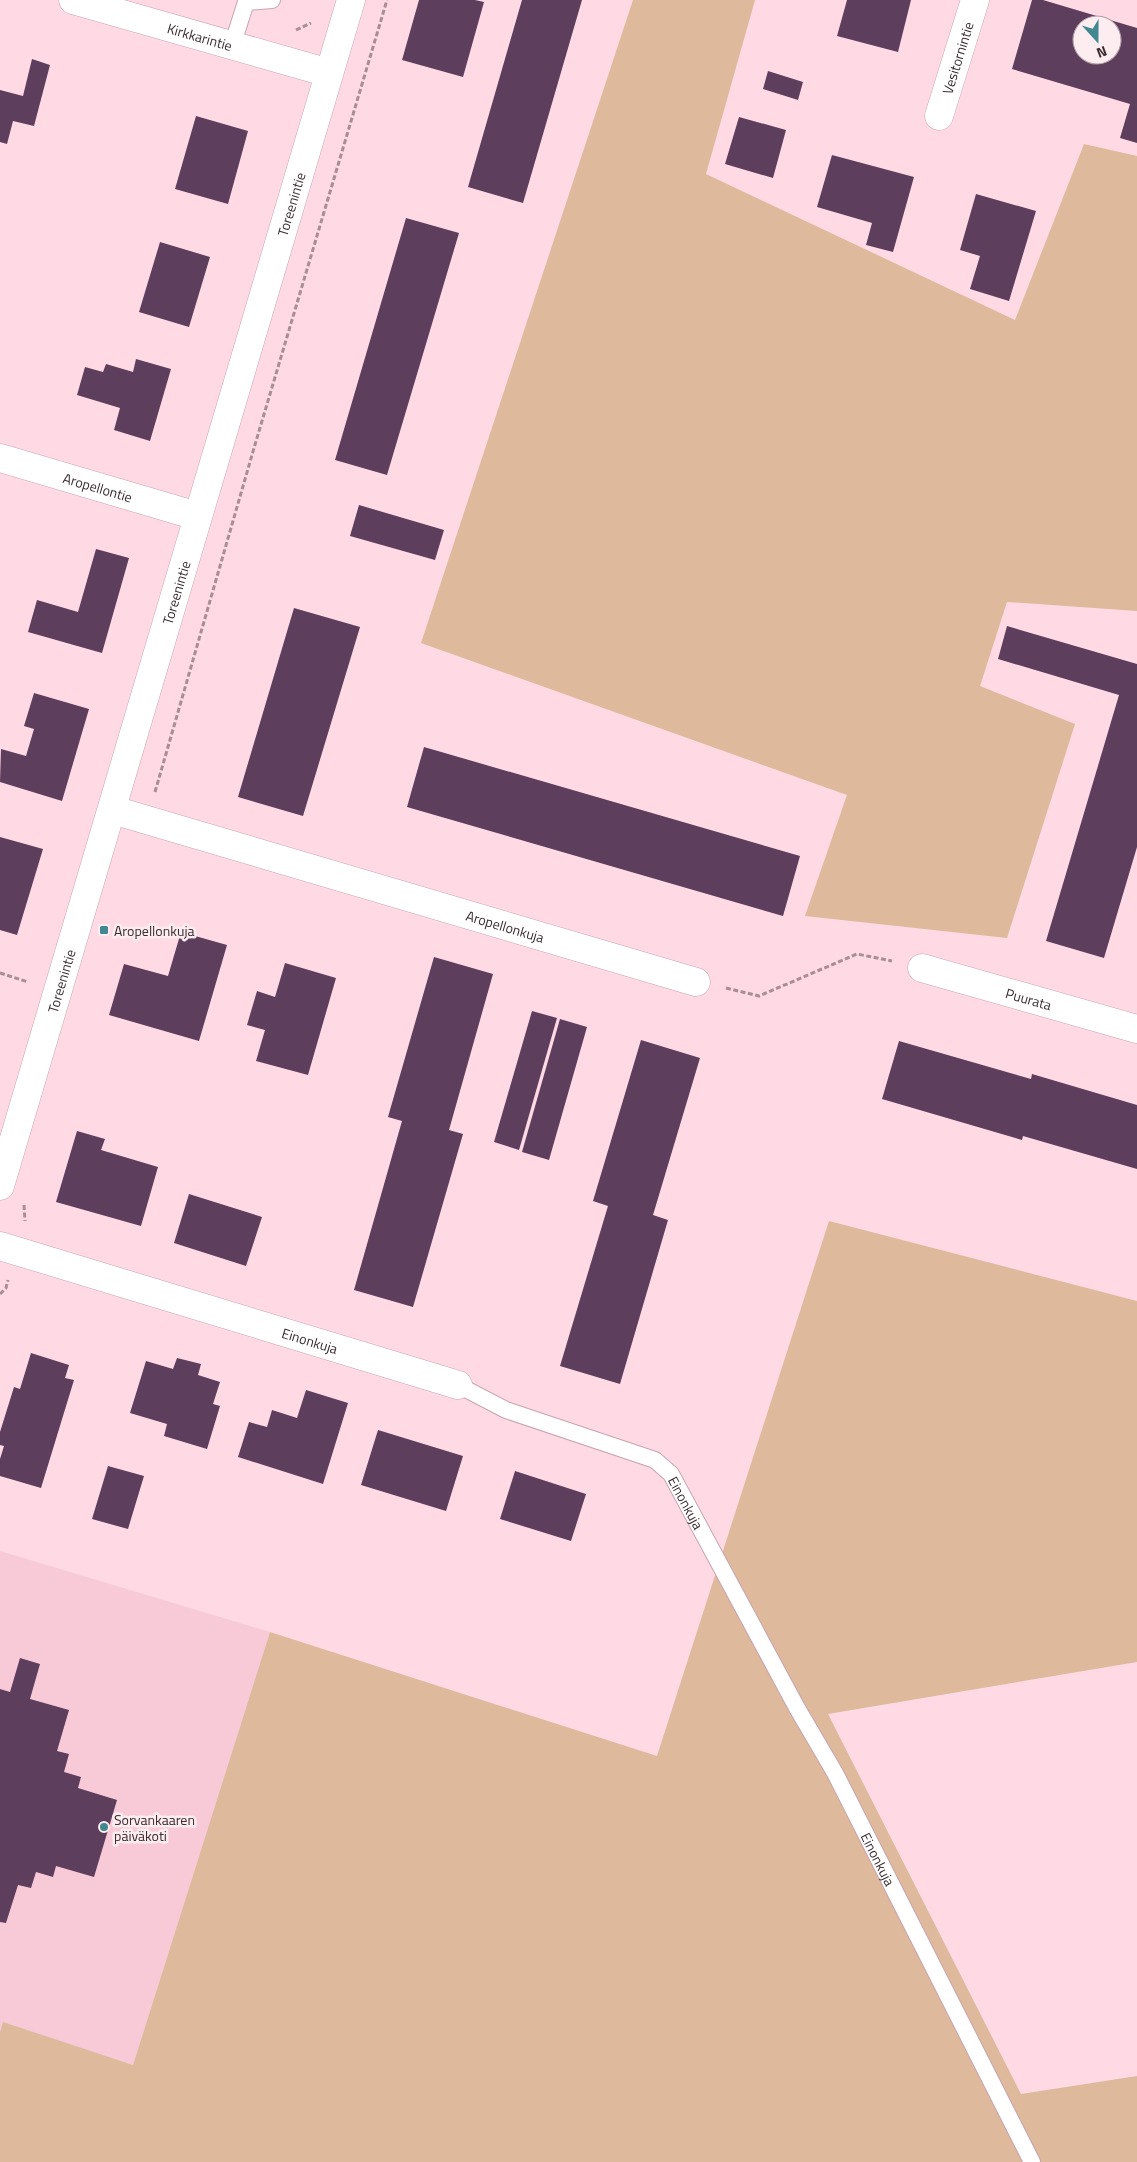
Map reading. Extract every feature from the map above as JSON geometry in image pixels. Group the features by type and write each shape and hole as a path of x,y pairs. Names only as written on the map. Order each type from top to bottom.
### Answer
{"street":[{"name":"Kirkkarintie","path":"73,0 329,73"},
{"name":"Toreenintie","path":"0,1186 113,810 197,516 351,0"},
{"name":"Vesitornintie","path":"939,116 974,0"},
{"name":"Aropellontie","path":"0,458 197,516"},
{"name":"Aropellonkuja","path":"113,810 696,982"},
{"name":"Puurata","path":"922,968 1137,1029"},
{"name":"Einonkuja","path":"0,1246 458,1385"}],"lane":[{"path":"232,46 246,2 272,0"},
{"name":"Einonkuja","path":"458,1385 506,1410 655,1460 671,1474 792,1699 835,1773 1032,2162"}],"path":[{"path":"696,982 759,996 857,954 922,968"}],"shaded area":[{"path":"633,0 755,0 706,174 1015,320 1084,144 1137,156 1137,611 1007,602 980,686 1075,724 1007,938 805,916 847,795 421,643"},
{"path":"829,1221 1137,1301 1137,1662 828,1714 1021,2094 1137,2076 1137,2162 0,2162 0,2032 3,2022 133,2065 270,1632 657,1756"},
{"name":"Sorvankaaren päiväkoti","path":"0,1551 270,1632 133,2065 3,2023 0,2032"}],"building":[{"path":"419,0 475,0 484,2 463,77 402,60"},
{"path":"522,0 582,0 523,203 468,187"},
{"path":"847,0 911,0 898,52 837,36"},
{"path":"1032,0 1043,0 1093,15 1072,15 1072,65 1122,65 1122,24 1137,28 1137,143 1120,138 1130,104 1012,69"},
{"path":"32,59 50,65 34,126 13,121 7,144 0,142 0,90 23,96"},
{"path":"768,71 803,82 798,100 763,89"},
{"path":"196,116 248,131 228,204 175,189"},
{"path":"739,117 786,130 773,178 725,164"},
{"path":"832,155 914,177 893,252 866,245 872,223 817,207"},
{"path":"976,194 1036,211 1009,301 970,289 980,256 960,250"},
{"path":"406,218 459,233 387,475 335,460"},
{"path":"160,242 210,257 189,327 139,312"},
{"path":"136,359 171,369 150,441 114,430 120,408 77,395 85,367 103,372 106,364 133,372"},
{"path":"359,505 444,530 435,560 350,536"},
{"path":"96,549 129,558 102,653 28,632 37,600 78,612"},
{"path":"294,608 360,627 303,816 238,797"},
{"path":"1007,626 1137,664 1137,847 1104,958 1046,941 1119,695 998,659"},
{"path":"34,693 89,709 62,801 0,782 1,749 26,756 34,729 24,726"},
{"path":"424,747 800,856 783,916 407,807"},
{"path":"0,837 43,849 17,935 0,930"},
{"path":"181,932 227,945 199,1041 109,1015 124,964 168,976"},
{"path":"434,957 493,974 449,1130 463,1134 413,1307 354,1290 402,1121 388,1117"},
{"path":"285,963 336,978 308,1075 256,1061 265,1030 247,1025 257,991 275,997"},
{"path":"532,1011 557,1018 519,1150 494,1142"},
{"path":"560,1019 587,1027 549,1160 522,1152"},
{"path":"641,1040 700,1058 653,1215 668,1220 620,1384 560,1366 608,1206 593,1201"},
{"path":"899,1041 1031,1079 1032,1074 1137,1105 1137,1169 1023,1136 1022,1140 882,1099"},
{"path":"77,1131 105,1139 101,1150 158,1167 141,1226 56,1202"},
{"path":"189,1194 262,1217 246,1266 174,1243"},
{"path":"31,1353 69,1365 65,1378 74,1380 41,1488 0,1476 0,1459 4,1446 0,1445 0,1432 14,1387 20,1389"},
{"path":"177,1358 201,1364 198,1375 220,1382 213,1404 220,1406 207,1449 164,1436 167,1424 130,1413 146,1361 173,1369"},
{"path":"306,1390 348,1403 323,1484 238,1457 249,1422 267,1427 272,1410 297,1418"},
{"path":"378,1430 463,1456 446,1511 361,1485"},
{"path":"108,1466 144,1476 128,1529 92,1519"},
{"path":"515,1471 586,1494 571,1541 500,1519"},
{"path":"20,1658 40,1664 30,1699 69,1710 57,1751 69,1754 64,1772 81,1777 78,1788 117,1800 94,1877 56,1866 53,1877 36,1872 31,1888 18,1885 6,1923 0,1922 0,1689 10,1692"}],"place":[{"name":"Aropellonkuja","path":"104,930"},
{"name":"Sorvankaaren päiväkoti","path":"104,1827"}]}
